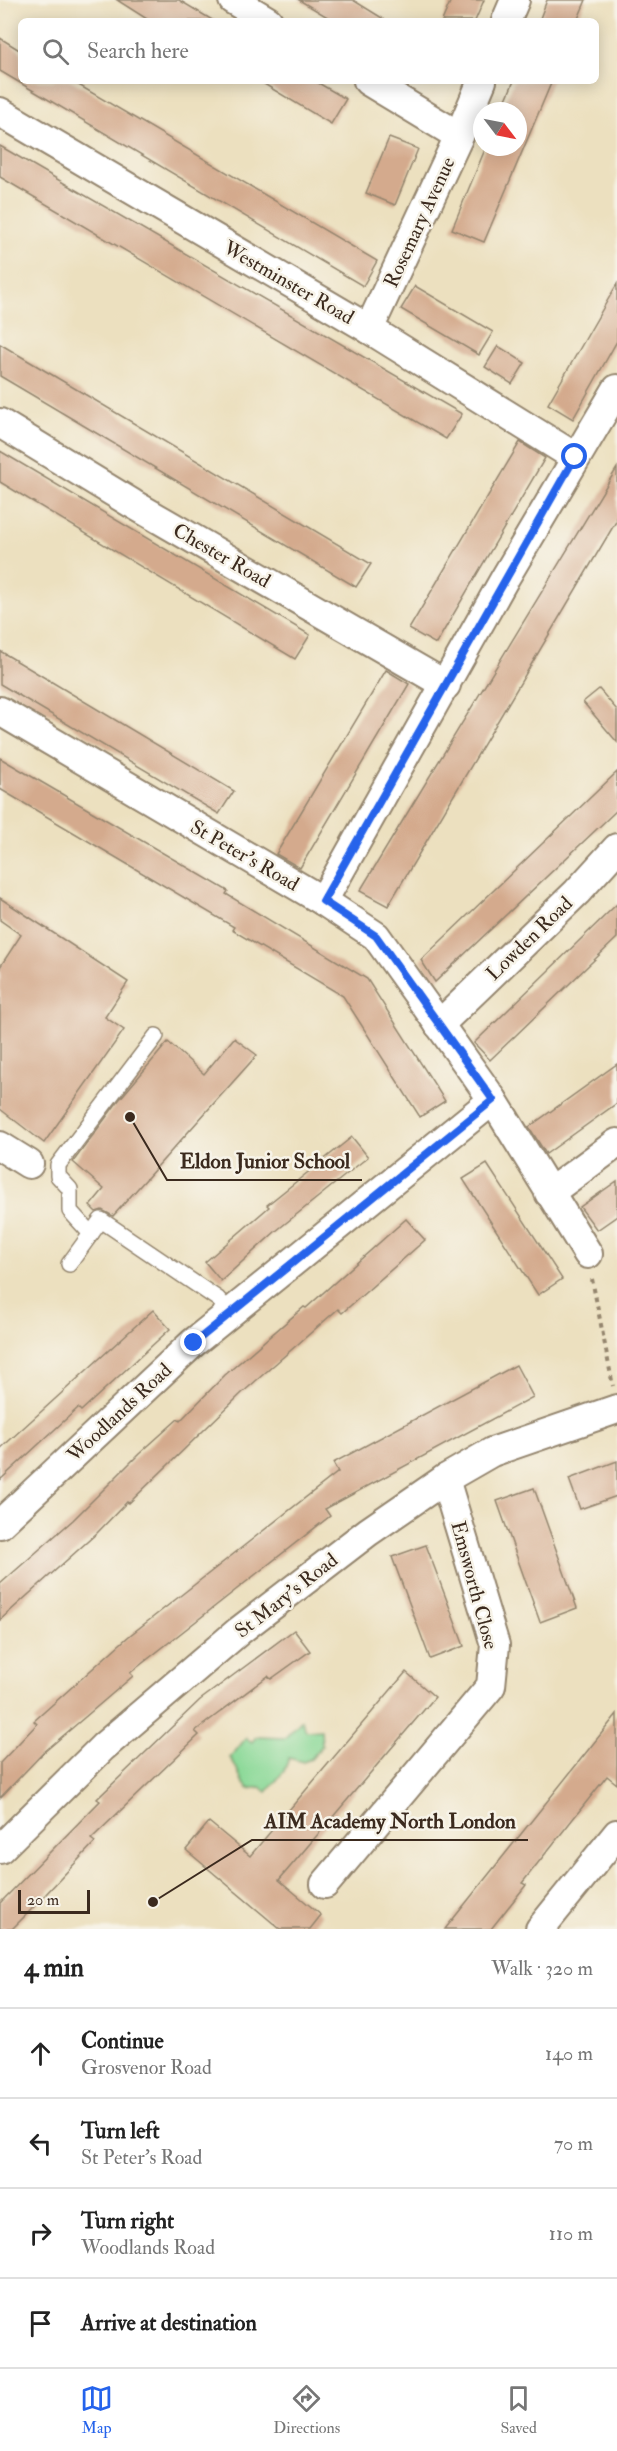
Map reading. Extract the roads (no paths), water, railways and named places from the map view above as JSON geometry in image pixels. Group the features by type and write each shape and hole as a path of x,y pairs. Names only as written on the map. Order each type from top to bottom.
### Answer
{"street":[{"path":"233,0 263,18"},
{"path":"508,18 515,0"},
{"path":"373,84 459,136"},
{"name":"Rosemary Avenue","path":"369,329 481,84"},
{"name":"Westminster Road","path":"0,112 369,329 575,457"},
{"path":"323,901 575,457 617,389"},
{"name":"Chester Road","path":"0,423 133,504 446,685"},
{"name":"St Peter's Road","path":"0,711 323,901 376,936 493,1100 588,1254"},
{"name":"Lowden Road","path":"439,1024 577,892 617,848"},
{"name":"Woodlands Road","path":"0,1524 194,1343 493,1100"},
{"path":"549,1193 617,1143"},
{"path":"0,1146 29,1164"},
{"name":"St Mary's Road","path":"0,1849 103,1747 239,1631 368,1532 445,1479 492,1452 617,1409"},
{"name":"Emsworth Close","path":"325,1884 491,1686 495,1646 445,1479"},
{"path":"540,1929 617,1834"}],"lane":[{"path":"91,1234 70,1211 70,1189 58,1176 58,1165 156,1036"},
{"path":"69,1264 101,1220 218,1299 231,1313"}],"place":[{"name":"Eldon Junior School","path":"130,1117"},
{"name":"AIM Academy North London","path":"153,1902"}]}
